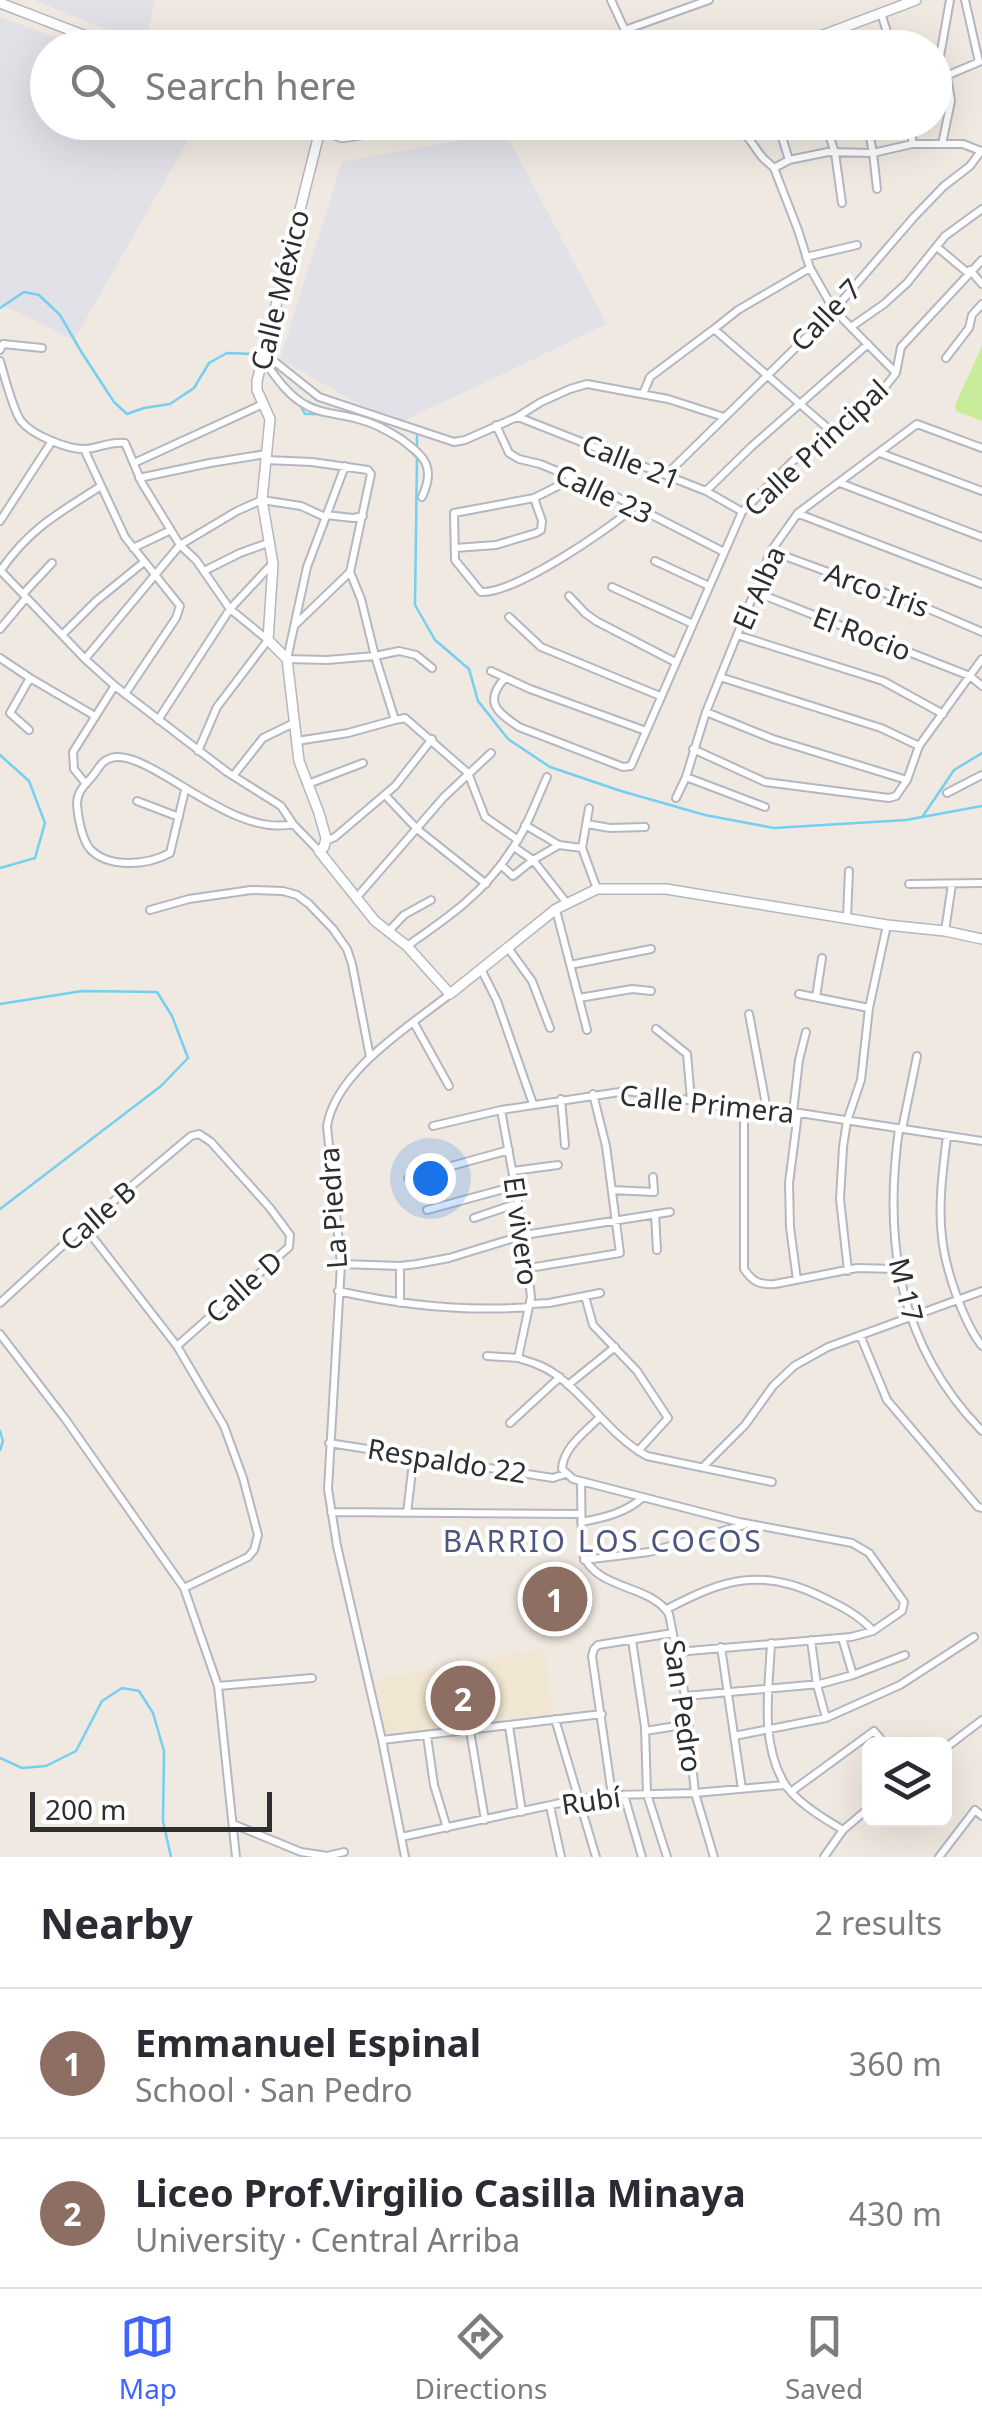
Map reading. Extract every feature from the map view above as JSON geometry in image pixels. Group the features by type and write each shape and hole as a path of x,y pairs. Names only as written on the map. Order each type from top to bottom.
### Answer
{"street":[{"path":"611,0 625,30 709,0"},
{"path":"835,30 916,0"},
{"path":"945,30 950,0"},
{"path":"952,74 980,62 965,0"},
{"path":"0,3 70,30"},
{"path":"881,13 886,30"},
{"name":"Calle México","path":"268,640 273,564 262,500 270,419 258,390 258,373 317,140"},
{"path":"748,140 774,168 810,268 834,310 896,373"},
{"path":"783,140 789,160"},
{"path":"831,140 842,203"},
{"path":"870,140 877,189"},
{"path":"942,144 943,140"},
{"path":"774,168 789,160 828,152 873,153 912,144 963,144 981,152"},
{"name":"Calle 7","path":"666,475 834,310 914,217 981,152"},
{"path":"851,327 896,294 945,236 982,209"},
{"path":"806,256 857,245"},
{"path":"937,247 982,284"},
{"name":"Calle Principal","path":"505,678 493,700 506,718 519,727 623,767 631,766 742,512 793,461 878,396 896,373 901,347 982,260"},
{"path":"643,394 650,377 714,328 810,268"},
{"path":"946,358 982,304"},
{"path":"714,328 831,431"},
{"path":"0,350 3,344 42,348"},
{"path":"706,491 750,447 868,344"},
{"path":"262,356 319,396 454,442 517,417 570,388 587,384 668,399 724,417"},
{"path":"262,356 288,392 305,405 385,428 421,454 428,473 422,497"},
{"path":"0,361 22,424 68,447 84,449 125,443 140,478 180,545 230,609 287,658 326,660 399,651 416,655 432,668"},
{"path":"134,463 263,404"},
{"name":"Calle 21","path":"517,417 706,491 742,512"},
{"name":"El Alba","path":"676,798 754,592 772,551 798,514 917,424 982,448"},
{"name":"Calle 23","path":"496,425 510,453 518,458 574,478 724,552"},
{"path":"0,521 52,441"},
{"path":"84,449 125,537 180,606 125,694"},
{"path":"878,452 982,492"},
{"path":"140,478 210,462 267,457 368,470 371,474 350,572 293,627"},
{"path":"326,841 320,813 299,761 287,658 307,567 344,466"},
{"path":"574,478 534,498 454,514 455,560 481,592 491,592 530,576 618,521 634,506"},
{"path":"839,482 982,537"},
{"path":"101,486 24,540 0,570 114,686 198,751 281,806 376,921 407,946 450,994"},
{"path":"454,548 496,545 536,534 542,525 534,498"},
{"path":"85,659 180,545 236,510 262,500 301,506 326,516 362,516"},
{"path":"798,514 982,584"},
{"path":"133,548 170,530"},
{"path":"204,571 268,543"},
{"name":"Arco Iris","path":"772,551 982,632"},
{"path":"655,561 709,586"},
{"path":"62,635 144,562"},
{"path":"2,624 52,563"},
{"path":"158,720 230,609 273,564"},
{"path":"350,572 362,600 394,720"},
{"path":"612,587 693,624"},
{"name":"El Rocio","path":"754,592 970,676 982,686"},
{"path":"569,596 596,621 675,662"},
{"path":"510,617 541,648 660,696"},
{"path":"737,636 883,681 943,714"},
{"path":"198,751 217,707 268,640"},
{"path":"0,658 95,716"},
{"path":"693,749 765,782 890,798 896,796 906,780 919,746 982,660"},
{"path":"491,672 646,732"},
{"path":"720,677 881,728 919,746"},
{"path":"29,730 10,714 30,678"},
{"path":"86,784 74,768 73,752 114,686"},
{"path":"706,712 773,739 906,780"},
{"path":"296,741 406,718 468,774 485,817 534,860 566,902"},
{"path":"233,776 263,738 294,722"},
{"path":"319,852 326,841 385,796 432,740"},
{"path":"357,897 468,774 491,754"},
{"path":"186,790 170,853 159,859 128,863 106,858 91,849 82,830 77,801 81,788 106,759 119,756 139,762 186,790 260,825 293,824"},
{"path":"308,784 363,762"},
{"path":"948,793 982,775"},
{"path":"686,776 765,807"},
{"path":"407,946 457,912 486,884 516,843 547,777"},
{"path":"385,796 417,830 486,884"},
{"path":"137,801 179,817"},
{"path":"590,808 582,848 597,889"},
{"path":"586,824 645,827"},
{"path":"524,826 559,845 582,848"},
{"path":"500,865 513,876 559,845"},
{"path":"847,917 849,870"},
{"path":"909,884 982,884"},
{"path":"945,931 952,884"},
{"name":"La Piedra","path":"405,1857 328,1489 341,1264 327,1126 339,1096 370,1058 481,968 566,902 597,889 666,889 982,939"},
{"path":"150,910 189,899 252,890 283,890 297,895 333,929 346,948 370,1058"},
{"path":"388,932 404,914 431,900"},
{"path":"556,909 587,1030"},
{"path":"848,1270 840,1199 843,1147 860,1080 887,925"},
{"path":"508,948 532,981 550,1028"},
{"path":"570,965 650,949"},
{"path":"816,997 822,958"},
{"path":"481,968 497,1001 533,1104"},
{"path":"578,998 632,989 651,992"},
{"path":"799,994 870,1008"},
{"path":"749,1014 767,1110"},
{"path":"414,1022 449,1086"},
{"path":"656,1030 686,1054 690,1100"},
{"path":"797,1280 789,1183 799,1060 806,1032"},
{"name":"M 17","path":"918,1056 900,1129 892,1205 898,1269 924,1353 962,1411 982,1432"},
{"name":"Calle Primera","path":"433,1126 533,1104 638,1091 744,1111 796,1113 982,1141"},
{"path":"528,1268 620,1251 606,1146 593,1094"},
{"path":"561,1100 565,1146"},
{"name":"El vivero","path":"502,1110 528,1268 530,1306 518,1358"},
{"path":"744,1111 744,1269 753,1281 764,1285 857,1268 898,1269"},
{"name":"Calle B","path":"0,1303 84,1226 191,1136 199,1134"},
{"name":"Calle D","path":"178,1346 289,1247 290,1235 270,1208 211,1142 199,1134"},
{"path":"947,1136 942,1239 958,1300 982,1346"},
{"path":"408,1178 509,1150"},
{"path":"512,1171 558,1165"},
{"path":"540,1167 540,1181"},
{"path":"612,1190 654,1192 653,1176"},
{"path":"426,1210 515,1186"},
{"path":"474,1218 518,1203"},
{"path":"341,1264 400,1266 449,1258 524,1235 670,1212"},
{"path":"655,1214 656,1250"},
{"path":"84,1226 178,1346 224,1426 243,1478 258,1535 254,1550 184,1588"},
{"path":"400,1266 400,1304"},
{"path":"702,1468 746,1425 773,1386 794,1366 828,1347 982,1291"},
{"path":"338,1292 400,1304 489,1310 600,1293"},
{"path":"585,1296 593,1325 646,1383 668,1418 638,1451"},
{"path":"0,1334 184,1588 218,1686 236,1857"},
{"path":"860,1335 887,1400 982,1508"},
{"path":"568,1385 614,1348"},
{"path":"487,1356 518,1358 540,1365 568,1385 638,1451 656,1460 772,1482"},
{"path":"510,1423 560,1378"},
{"path":"599,1418 565,1453 565,1474 581,1482 750,1524 852,1543 870,1553 904,1602 902,1611 873,1632 677,1652"},
{"name":"Respaldo 22","path":"329,1442 553,1478 565,1474"},
{"path":"407,1513 412,1471"},
{"path":"581,1482 584,1560 649,1552 750,1524"},
{"path":"331,1512 581,1518 615,1514 643,1497"},
{"name":"San Pedro","path":"584,1560 598,1575 667,1608 686,1696 695,1793 714,1857"},
{"path":"667,1608 697,1593 750,1578 767,1578 800,1586 853,1612 873,1632"},
{"path":"612,1796 594,1649 598,1645 673,1633"},
{"path":"734,1736 826,1718 900,1685 974,1637"},
{"path":"842,1638 852,1675"},
{"path":"632,1640 645,1731 648,1794 666,1857"},
{"path":"811,1640 826,1718"},
{"path":"771,1643 766,1689 776,1766 784,1785 816,1814 843,1830"},
{"path":"720,1647 742,1789"},
{"path":"686,1696 818,1684 905,1655"},
{"path":"218,1686 312,1678"},
{"path":"382,1740 602,1714"},
{"path":"556,1719 596,1857"},
{"path":"952,1743 982,1720"},
{"path":"645,1731 689,1724"},
{"path":"509,1726 522,1812"},
{"path":"470,1731 484,1820"},
{"path":"427,1736 434,1784 448,1828"},
{"path":"792,1791 862,1741"},
{"name":"Rubí","path":"401,1837 580,1799 784,1785"},
{"path":"624,1795 642,1857"},
{"path":"550,1806 561,1857"},
{"path":"824,1857 843,1830 862,1814"},
{"path":"939,1857 979,1814"},
{"path":"233,1824 301,1852 326,1856 344,1852"}],"shaded area":[{"path":"34,0 155,0 148,30 108,30"},
{"path":"0,17 36,30 30,30 30,140 188,140 74,340 0,304"},
{"path":"462,140 509,140 607,324 395,425 280,359 342,162"},
{"path":"544,1649 554,1717 381,1740 373,1680"}],"green space":[{"path":"982,346 982,421 956,411 955,405"}],"waterway":[{"path":"0,308 24,292 39,295 60,315 114,402 127,414 170,404 194,388 209,363 227,353 254,354"},
{"path":"276,373 290,389"},
{"path":"300,405 305,414 321,414"},
{"path":"417,431 417,448"},
{"path":"417,456 415,605 435,640 469,669 478,701 508,739 550,767 705,815 774,828 906,820 982,806"},
{"path":"923,816 954,770 982,753"},
{"path":"0,755 29,781 45,823 35,858 0,868"},
{"path":"0,1004 82,991 157,992 172,1016 188,1058 161,1086 0,1209"},
{"path":"0,1431 0,1450"},
{"path":"0,1758 22,1768 46,1766 76,1751 102,1701 122,1688 139,1691 153,1713 164,1751 163,1821 171,1857"}],"place":[{"name":"Emmanuel Espinal","path":"555,1599"},
{"name":"Liceo Prof.Virgilio Casilla Minaya","path":"463,1698"}],"district":[{"name":"BARRIO LOS COCOS","path":"603,1542"}]}
